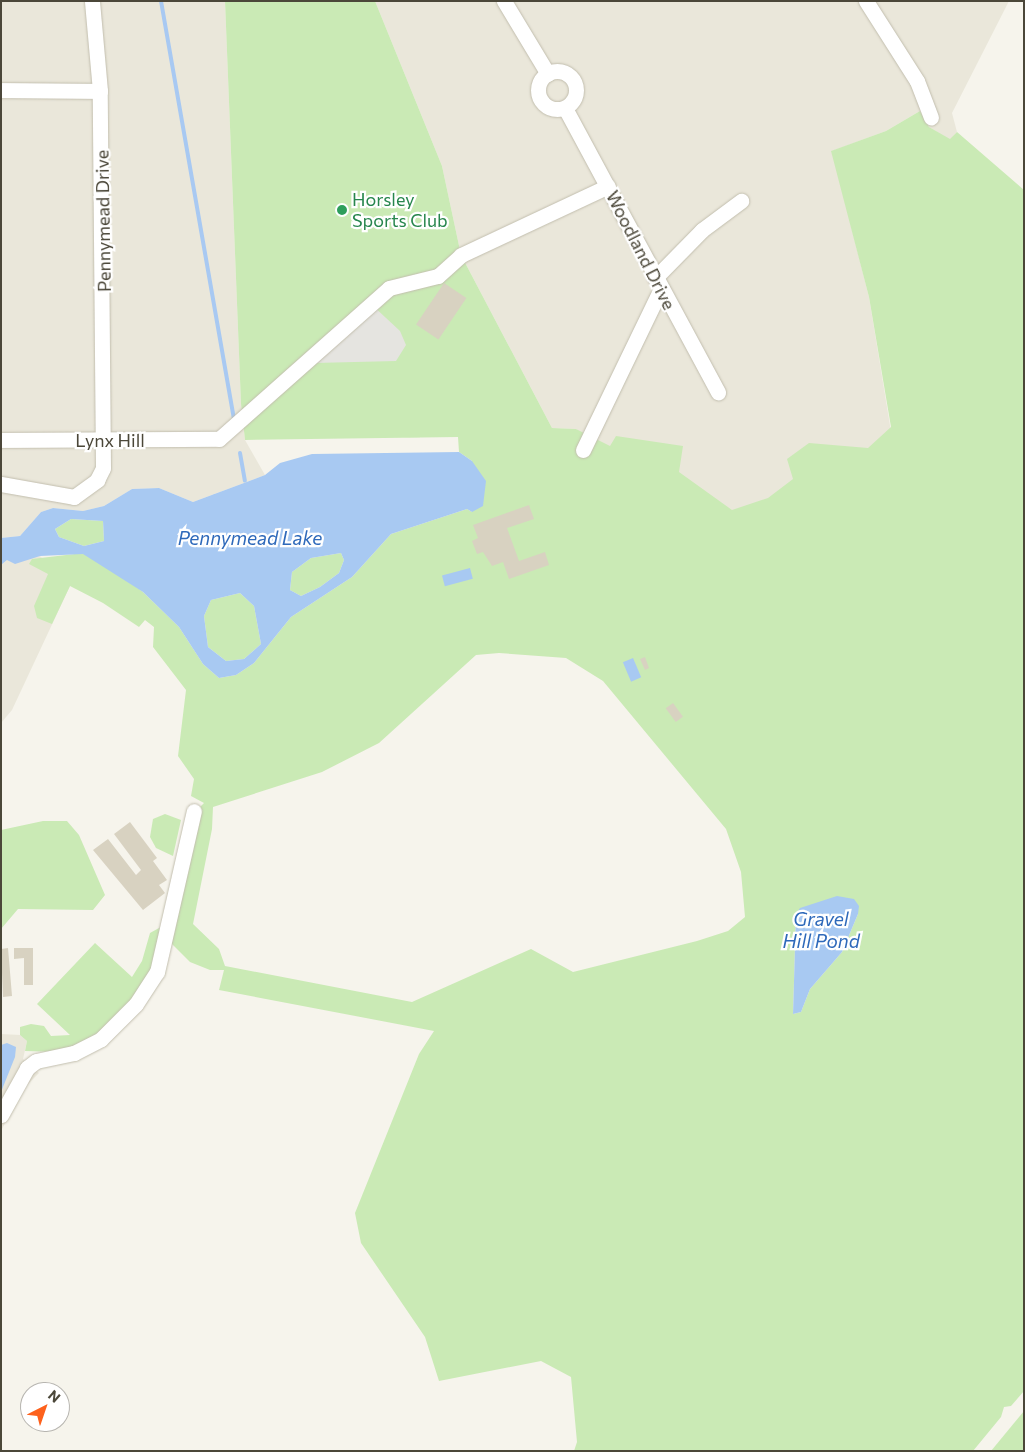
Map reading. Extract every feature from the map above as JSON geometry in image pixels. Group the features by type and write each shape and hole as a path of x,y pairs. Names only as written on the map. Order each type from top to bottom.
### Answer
{"street":[{"name":"Pennymead Drive","path":"1,484 74,497 97,480 104,468 100,91 92,1"},
{"path":"504,1 548,74"},
{"path":"866,1 917,80 931,116"},
{"path":"558,71 574,82 576,92 573,101 565,108 556,109 540,99 541,80 548,74 558,71"},
{"path":"1,90 100,91"},
{"name":"Woodland Drive","path":"565,108 608,186 658,284 718,392"},
{"name":"Lynx Hill","path":"1,440 219,439 390,288 438,276 461,255 608,186"},
{"path":"583,450 658,284 702,230 741,201"},
{"path":"1,1115 27,1068 36,1061 74,1053 101,1039 136,1004 157,972 194,812"}],"shaded area":[{"path":"1,1 225,1 241,404 245,440 265,475 193,502 159,488 132,489 104,506 83,511 53,508 41,512 20,536 1,538"},
{"path":"375,1 1009,1 952,113 957,132 950,140 929,127 920,111 886,131 832,151 869,297 897,468 756,563 576,429 552,428 461,255 442,166"},
{"path":"371,304 400,331 406,345 396,361 314,363"},
{"path":"40,556 70,586 12,710 1,723 1,565 7,560"},
{"path":"1,1034 20,1035 27,1041 23,1059 39,1073 23,1089 1,1131"}],"green space":[{"path":"225,1 375,1 442,166 461,255 552,428 576,429 610,446 616,436 683,446 679,472 732,510 768,498 793,479 787,459 809,443 868,448 891,427 869,297 831,151 886,131 920,111 929,127 950,139 957,132 1024,190 1024,1391 1011,1406 1004,1407 1001,1417 973,1451 574,1451 577,1442 571,1377 541,1361 439,1381 425,1337 361,1243 355,1213 419,1054 434,1031 219,990 224,970 210,970 190,962 171,943 140,991 99,1037 58,1052 25,1051 27,1041 20,1035 20,1027 31,1024 44,1026 51,1036 70,1035 37,1004 95,943 132,977 142,961 150,933 168,923 190,817 204,803 191,796 194,779 178,756 186,690 153,647 154,627 145,620 139,627 103,603 70,586 52,624 37,618 34,606 48,574 29,564 32,559 83,553 102,562 143,592 179,627 203,664 219,678 236,675 254,663 291,617 352,577 391,534 467,509 472,512 472,461 459,452 458,437 245,440 241,404","holes":["499,653 566,658 603,681 726,829 741,872 745,917 728,931 697,941 573,972 531,949 412,1002 225,966 219,949 193,924 212,829 213,807 322,772 379,743 476,655","796,914 858,914 842,952 810,989 801,1012 793,1014"]},
{"path":"71,519 103,521 104,541 84,546 59,537 55,529"},
{"path":"341,553 344,560 339,573 320,587 301,596 290,590 292,572 311,558"},
{"path":"240,593 254,606 261,644 244,659 226,661 208,647 204,616 211,600"},
{"path":"165,814 181,820 173,856 156,848 150,837 153,819"},
{"path":"43,821 67,821 79,835 105,895 93,910 18,909 1,929 1,830"},
{"path":"1024,1411 1024,1451 991,1451"}],"water":[{"name":"Pennymead Lake","path":"459,452 472,461 486,481 483,506 472,512 467,509 391,534 352,577 291,617 254,663 236,675 219,678 203,664 179,627 143,592 83,554 40,556 15,564 7,560 1,565 1,538 20,536 41,512 53,508 83,511 104,506 132,489 159,488 193,502 265,475 280,463 312,454","holes":["71,519 103,521 104,541 84,546 59,537 55,529","341,553 344,560 339,573 320,587 301,596 290,590 292,572 311,558","240,593 254,606 261,644 244,659 226,661 208,647 204,616 211,600"]},
{"path":"470,568 473,579 445,586 442,576"},
{"path":"633,658 641,677 631,682 623,662"},
{"name":"Gravel Hill Pond","path":"837,896 854,899 859,906 858,914 842,952 810,989 801,1012 793,1014 796,914 800,908"},
{"path":"7,1043 16,1047 15,1057 1,1092 1,1045"}],"building":[{"path":"444,283 466,298 438,340 416,324"},
{"path":"529,505 534,519 507,528 519,561 545,552 549,565 509,579 503,562 492,566 483,552 477,554 472,541 478,538 473,525"},
{"path":"645,657 649,668 645,670 640,659"},
{"path":"673,703 683,717 676,722 666,708"},
{"path":"130,822 157,858 153,861 167,880 159,885 165,893 143,910 93,850 108,839 136,875 141,870 114,834"},
{"path":"8,948 12,996 3,997 1,949"},
{"path":"14,948 33,948 33,985 24,985 24,958 14,959"}],"waterway":[{"path":"161,1 234,420"},
{"path":"240,453 245,481"}],"place":[{"name":"Horsley Sports Club","path":"342,210"}]}
